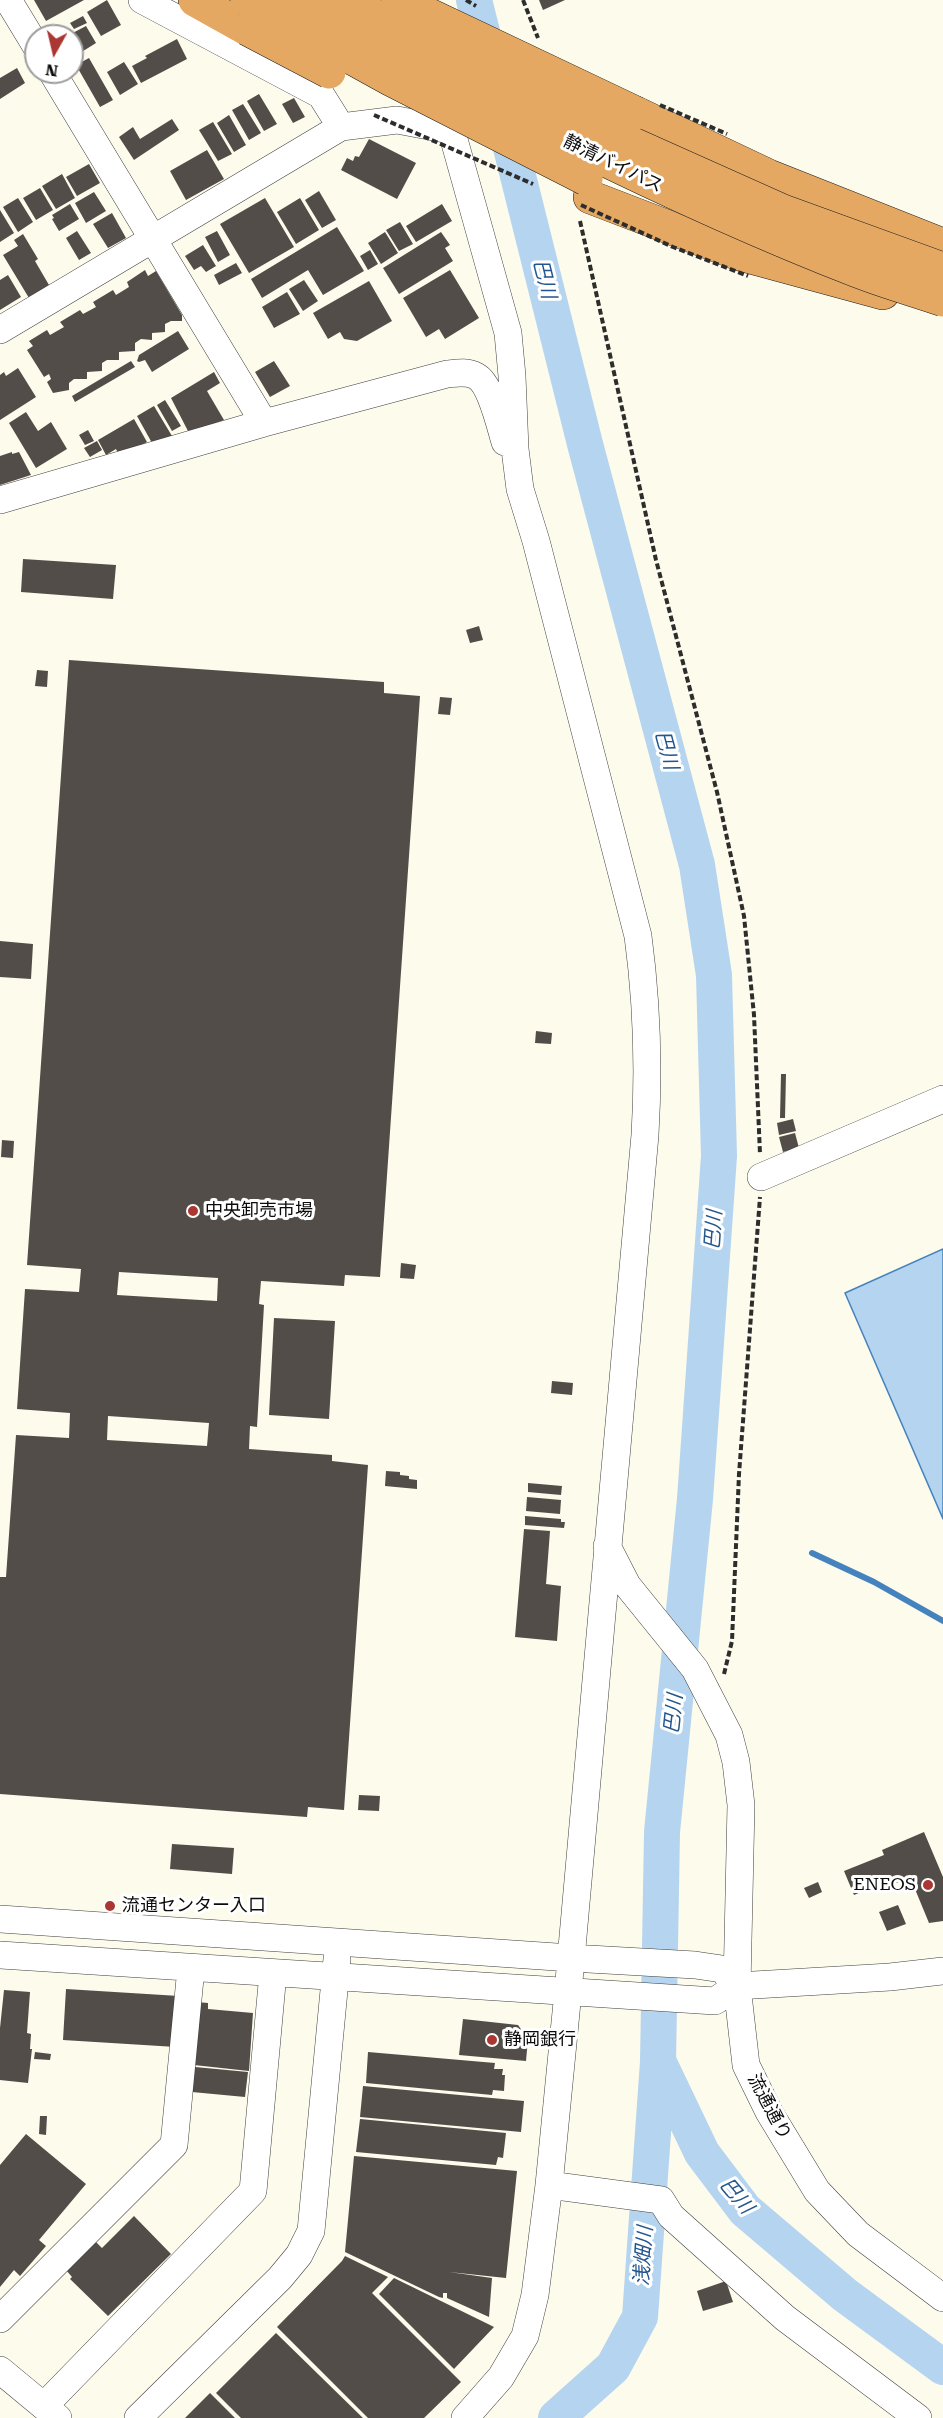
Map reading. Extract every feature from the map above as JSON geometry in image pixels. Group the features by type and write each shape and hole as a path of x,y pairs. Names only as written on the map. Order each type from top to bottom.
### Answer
{"highway":[{"path":"195,0 247,15 381,99 581,195 742,264 943,309"},
{"name":"静清バイパス","path":"295,0 615,167 737,222 858,272 943,300"},
{"name":"静清バイパス","path":"344,0 584,122 762,202 943,269"},
{"path":"398,0 769,176 943,245"},
{"path":"440,0 636,113"}],"street":[{"path":"8,0 24,26"},
{"path":"142,0 321,96 340,127"},
{"path":"416,0 450,130 508,333 515,449 520,489"},
{"path":"59,84 264,423"},
{"path":"0,330 340,127 397,120 450,130"},
{"path":"0,500 423,379 468,373 478,377 488,390 536,541 638,936 644,983 648,1049 645,1135 549,2185 535,2295 525,2336 501,2378 465,2418"},
{"path":"761,1177 943,1099"},
{"name":"流通通り","path":"607,1546 627,1585 695,1669 729,1735 736,1762 741,1805 737,1986 746,2065 769,2112 817,2191 858,2234 943,2298"},
{"path":"0,1919 695,1965 722,1969 737,1986"},
{"path":"138,2418 280,2278 299,2255 311,2231 339,1943"},
{"path":"0,1955 715,2001 737,1986 890,1977 943,1971"},
{"path":"0,2319 174,2145 191,1968"},
{"path":"0,2370 51,2412 253,2191 273,1973"},
{"path":"549,2185 662,2200 671,2216 785,2318 918,2418"}],"path":[{"path":"523,0 540,48"},
{"path":"374,115 538,186"},
{"path":"581,195 673,248 742,264"},
{"path":"581,195 656,560 717,792 744,916 754,1015 761,1177 739,1474 732,1641 715,1707"}],"water":[{"path":"943,1249 943,1519 845,1293"}],"building":[{"path":"34,0 84,0 46,21"},
{"path":"107,0 121,25 101,36 87,12"},
{"path":"539,0 565,0 543,10"},
{"path":"83,16 87,23 84,24 70,23"},
{"path":"86,26 96,43 84,50 84,27"},
{"path":"177,39 187,59 141,83 132,66 147,58 145,56"},
{"path":"89,58 113,100 100,107 84,79 84,61"},
{"path":"124,62 138,84 120,95 107,72"},
{"path":"17,68 24,84 0,99 0,78"},
{"path":"259,94 277,124 264,131 247,101"},
{"path":"294,98 305,117 293,123 282,104"},
{"path":"243,104 261,133 249,140 232,110"},
{"path":"229,115 246,145 234,152 217,123"},
{"path":"172,119 179,130 134,160 119,137 133,127 140,139"},
{"path":"213,122 232,154 218,161 199,130"},
{"path":"369,139 416,163 397,199 341,170 347,158 353,161 355,156 359,157"},
{"path":"207,150 224,179 186,200 170,171"},
{"path":"89,164 100,183 77,196 66,177"},
{"path":"62,174 75,198 56,209 42,186"},
{"path":"40,188 53,210 36,220 23,198"},
{"path":"319,191 336,220 322,228 305,200"},
{"path":"94,192 106,211 86,223 75,203"},
{"path":"18,198 33,222 18,232 3,207"},
{"path":"265,198 294,247 249,273 220,224"},
{"path":"300,198 319,230 296,244 277,212"},
{"path":"70,204 79,219 59,231 52,215"},
{"path":"442,204 452,221 416,242 406,226"},
{"path":"0,210 14,233 0,242"},
{"path":"112,213 126,238 108,248 93,224"},
{"path":"400,222 413,244 399,251 386,230"},
{"path":"337,227 364,271 323,295 308,270 262,298 251,279"},
{"path":"77,231 91,253 79,260 66,238"},
{"path":"217,231 230,255 218,262 205,237"},
{"path":"385,232 398,253 381,264 368,243"},
{"path":"441,232 450,245 445,248 453,261 399,294 383,268"},
{"path":"23,234 38,259 35,261 49,285 29,298 3,255 18,246 14,240"},
{"path":"203,245 216,266 206,272 201,266 194,270 185,256"},
{"path":"370,250 378,264 368,270 360,256"},
{"path":"236,263 242,273 219,285 214,275"},
{"path":"145,270 148,276 156,271 182,315 182,321 171,321 165,324 165,332 152,333 152,340 141,339 135,343 135,351 119,352 119,360 107,360 102,363 102,371 87,372 87,379 74,379 69,383 69,390 53,393 47,382 51,379 49,374 44,377 27,350 33,346 29,341 47,330 50,335 64,327 60,322 80,310 83,314 96,307 93,302 113,290 116,295 129,287 127,282"},
{"path":"450,270 479,318 445,339 439,329 426,337 403,298"},
{"path":"8,275 21,297 0,310 0,280"},
{"path":"304,280 318,301 303,311 289,289"},
{"path":"369,281 392,321 357,341 344,339 340,332 328,339 313,313"},
{"path":"287,292 300,314 274,328 262,307"},
{"path":"178,331 189,349 152,372 145,360 137,361 139,355"},
{"path":"131,361 135,367 75,402 72,396"},
{"path":"274,361 290,386 270,397 255,372"},
{"path":"18,368 36,397 0,420 0,375 4,372 6,376"},
{"path":"214,372 220,383 207,391 224,420 189,433 171,398"},
{"path":"165,400 181,426 172,431 157,405"},
{"path":"154,406 172,436 152,443 137,416"},
{"path":"26,412 38,431 51,422 67,449 36,468 9,423"},
{"path":"134,419 147,442 119,455 116,449 106,455 98,440"},
{"path":"88,430 94,441 85,445 79,435"},
{"path":"97,441 102,450 90,457 84,448"},
{"path":"12,452 12,454 19,452 31,475 0,485 0,456"},
{"path":"23,559 116,565 113,599 21,592"},
{"path":"479,626 483,640 470,643 466,630"},
{"path":"69,660 384,682 384,693 420,696 380,1277 345,1275 344,1286 261,1281 259,1304 264,1305 257,1427 250,1426 249,1449 332,1455 332,1461 368,1465 344,1810 308,1807 307,1817 0,1794 0,1577 6,1577 16,1435 69,1438 70,1413 17,1409 25,1289 79,1292 81,1269 27,1265","holes":["119,1272 218,1278 217,1301 117,1295","108,1416 209,1423 207,1446 107,1440"]},
{"path":"37,670 48,671 47,687 35,686"},
{"path":"440,697 452,698 450,715 438,714"},
{"path":"0,941 33,944 31,979 0,977"},
{"path":"536,1031 552,1033 551,1044 535,1043"},
{"path":"781,1074 786,1074 785,1118 780,1118"},
{"path":"793,1119 796,1131 779,1135 777,1123"},
{"path":"795,1133 799,1148 783,1152 779,1137"},
{"path":"2,1140 14,1141 13,1158 1,1157"},
{"path":"401,1263 416,1265 414,1279 400,1278"},
{"path":"274,1318 335,1321 329,1419 269,1415"},
{"path":"552,1381 573,1383 572,1395 551,1393"},
{"path":"386,1471 400,1472 400,1475 417,1480 417,1489 385,1486"},
{"path":"528,1483 562,1486 561,1495 528,1492"},
{"path":"527,1497 561,1500 560,1514 526,1511"},
{"path":"525,1516 561,1519 561,1522 565,1522 564,1528 525,1525"},
{"path":"524,1529 550,1531 546,1584 561,1586 557,1641 515,1637"},
{"path":"359,1795 380,1796 379,1811 358,1810"},
{"path":"924,1832 943,1877 943,1921 929,1923 910,1877 878,1891 875,1886 854,1895 844,1871 884,1855 882,1850"},
{"path":"172,1844 234,1848 232,1874 170,1869"},
{"path":"818,1882 822,1892 809,1898 804,1888"},
{"path":"898,1905 906,1924 887,1931 879,1912"},
{"path":"66,1989 179,1996 176,2047 63,2040"},
{"path":"4,1990 30,1992 27,2033 31,2034 30,2049 32,2049 28,2083 0,2080 0,2028"},
{"path":"197,2002 208,2003 208,2009 253,2013 249,2071 194,2065"},
{"path":"463,2019 518,2025 528,2039 526,2061 459,2055"},
{"path":"35,2052 51,2054 50,2060 34,2059"},
{"path":"368,2052 495,2063 494,2069 503,2069 502,2075 505,2075 504,2091 493,2090 492,2095 366,2083"},
{"path":"195,2067 248,2072 245,2097 192,2092"},
{"path":"363,2086 524,2101 521,2132 360,2117"},
{"path":"40,2116 47,2116 46,2135 39,2134"},
{"path":"360,2119 506,2133 503,2158 498,2157 496,2165 356,2152"},
{"path":"26,2134 86,2184 39,2240 46,2246 20,2276 14,2270 0,2287 0,2165"},
{"path":"354,2156 517,2171 506,2278 449,2272 492,2278 489,2317 447,2298 447,2293 443,2293 443,2298 439,2297 345,2252"},
{"path":"134,2216 171,2254 108,2316 70,2279 72,2277 66,2270 95,2241 102,2248"},
{"path":"345,2256 388,2277 372,2293 461,2382 424,2418 368,2418 277,2327"},
{"path":"394,2278 494,2327 454,2369 379,2294"},
{"path":"726,2281 733,2302 703,2311 697,2291"},
{"path":"276,2333 363,2418 241,2418 216,2393"},
{"path":"210,2393 235,2418 185,2418"}],"waterway":[{"name":"巴川","path":"474,0 585,444 697,865 714,975 719,1156 695,1499 662,1832 658,2062 640,2317 613,2367 556,2418"},
{"path":"812,1553 874,1582 943,1621"},
{"name":"巴川","path":"659,2063 702,2153 745,2210 845,2295 943,2367"}],"place":[{"name":"中央卸売市場","path":"193,1211"},
{"name":"ENEOS","path":"928,1885"},
{"name":"流通センター入口","path":"110,1906"},
{"name":"静岡銀行","path":"492,2040"}],"water label":[{"name":"浅畑川","path":"644,2256"}]}
